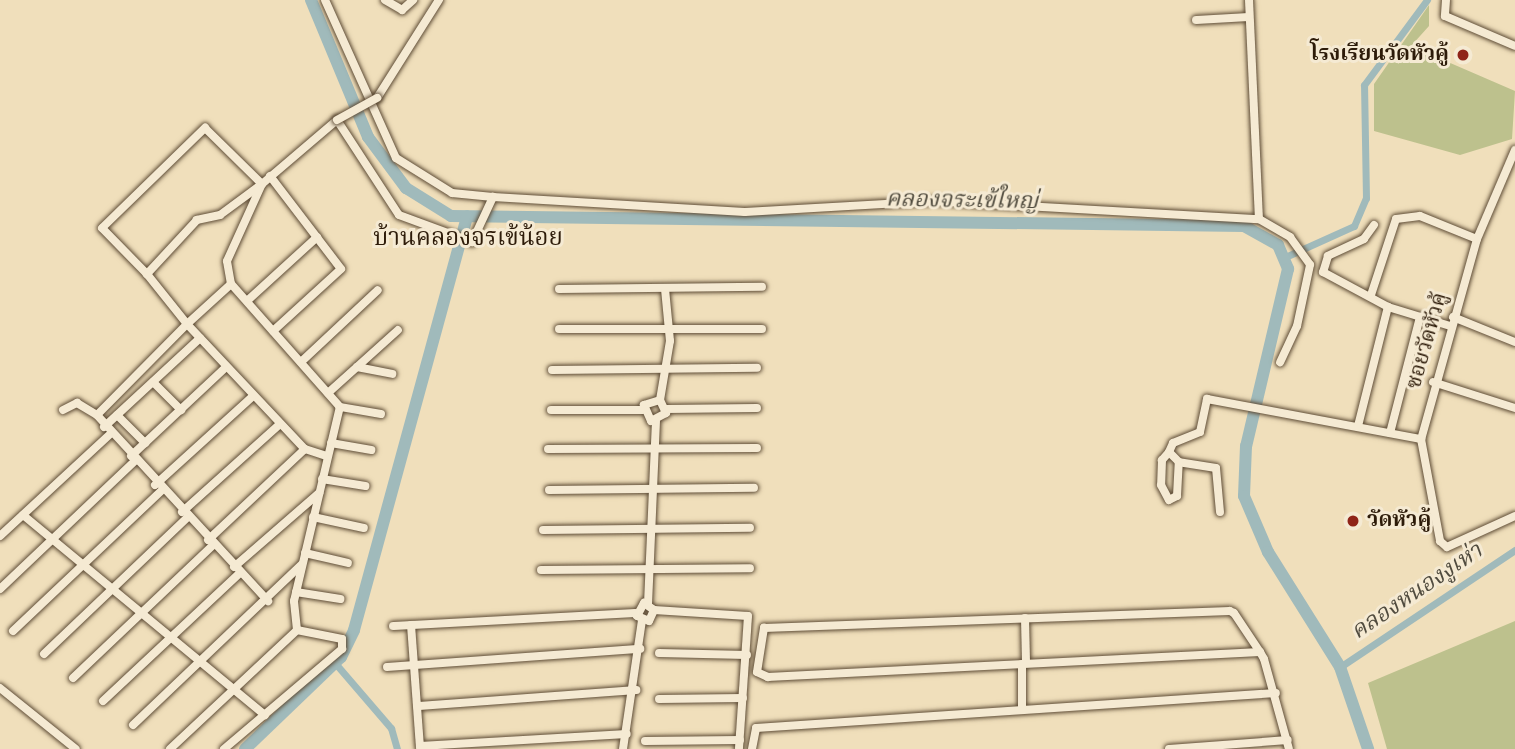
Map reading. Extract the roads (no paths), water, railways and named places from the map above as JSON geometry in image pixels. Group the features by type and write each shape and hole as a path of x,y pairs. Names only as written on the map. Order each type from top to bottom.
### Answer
{"street":[{"path":"325,0 396,158 452,193 492,200 745,212 934,201 1259,219 1302,252 1310,267 1302,305 1280,362"},
{"path":"385,0 402,10 413,0"},
{"path":"147,274 197,220 220,215 262,184 337,120 377,98 439,0"},
{"path":"1249,0 1259,219"},
{"path":"1446,0 1445,16 1515,47"},
{"path":"1196,20 1250,17"},
{"path":"337,120 399,215 472,241 492,200"},
{"path":"262,184 205,128 102,228 147,274 187,324 280,424 305,449 327,456"},
{"name":"ซอยวัดหัวคู้","path":"1515,150 1477,239 1433,382 1421,439 1440,541 1447,547 1515,516"},
{"path":"270,176 341,269 274,331"},
{"path":"262,184 227,261 232,284 340,407 381,414"},
{"path":"1371,295 1396,219 1420,216 1477,239"},
{"path":"1374,225 1364,239 1328,256 1324,268 1326,276 1371,295 1388,307 1420,317 1452,322 1515,342"},
{"path":"247,301 317,237"},
{"path":"97,415 187,324 232,284"},
{"path":"559,289 762,287"},
{"path":"665,289 670,329 660,400 666,409"},
{"path":"301,362 378,290"},
{"path":"1358,426 1388,307"},
{"path":"1390,432 1420,317"},
{"path":"559,329 762,329"},
{"path":"328,393 398,330"},
{"path":"0,536 107,431 117,415 200,338"},
{"path":"0,589 145,443 226,367"},
{"path":"357,367 393,374"},
{"path":"552,370 757,368"},
{"path":"153,382 181,410"},
{"path":"1433,382 1515,408"},
{"path":"13,631 253,396"},
{"path":"643,410 651,399 660,400"},
{"path":"1179,462 1177,496 1169,500 1161,485 1172,443 1200,432 1205,400 1421,439"},
{"path":"62,410 77,403 97,415 107,431 158,488 267,600"},
{"path":"170,749 297,630 296,592 340,407"},
{"path":"642,621 652,619 649,568 656,421 666,409 757,408"},
{"path":"551,410 643,410 656,421"},
{"path":"117,415 145,443"},
{"path":"44,654 280,424"},
{"path":"331,443 371,450"},
{"path":"548,450 757,448"},
{"path":"73,678 305,449"},
{"path":"1169,452 1179,462 1216,468 1220,512"},
{"path":"322,479 365,486"},
{"path":"549,490 754,488"},
{"path":"103,701 319,493"},
{"path":"23,515 237,686 265,715"},
{"path":"313,517 364,528"},
{"path":"543,530 750,528"},
{"path":"305,553 348,563"},
{"path":"133,725 303,564"},
{"path":"541,570 750,568"},
{"path":"296,592 340,599"},
{"path":"393,626 636,613 651,607 745,612 747,655 740,744 645,741"},
{"path":"1169,749 1288,744 1276,693 1260,652 1230,611 764,628 757,641 761,677 1260,652"},
{"path":"623,749 636,690 640,649 642,621 636,613"},
{"path":"1022,710 1025,618"},
{"path":"411,625 420,747 627,734"},
{"path":"224,749 342,649 342,639 297,630"},
{"path":"387,667 640,649"},
{"path":"659,653 747,655"},
{"path":"0,688 76,749"},
{"path":"419,706 636,690"},
{"path":"752,749 756,728 1276,693"},
{"path":"659,699 743,698"}],"waterway":[{"name":"คลองจระเข้ใหญ่","path":"311,0 368,137 406,188 451,216 1244,226 1278,245 1288,269 1246,446 1244,496 1268,552 1340,667 1368,749"},
{"path":"1283,258 1354,226 1366,198 1364,85 1427,0"},
{"path":"245,749 341,657 354,630 467,216"},
{"name":"คลองหนองงูเห่า","path":"1340,667 1515,550"},
{"path":"335,663 391,728 397,749"}],"place":[{"name":"โรงเรียนวัดหัวคู้","path":"1463,55"},
{"name":"วัดหัวคู้","path":"1353,521"}],"district":[{"name":"บ้านคลองจรเข้น้อย","path":"468,240"}]}
